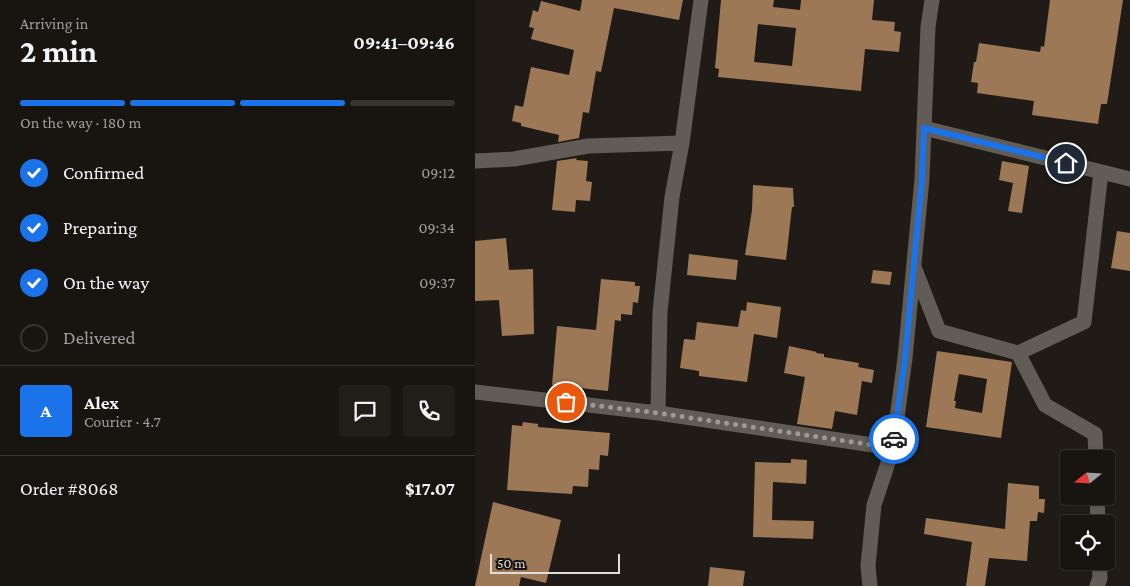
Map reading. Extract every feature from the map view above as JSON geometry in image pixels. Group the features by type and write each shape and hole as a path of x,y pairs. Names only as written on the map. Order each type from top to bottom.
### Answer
{"street":[{"path":"658,413 660,312 672,197 682,144 701,0"},
{"path":"870,586 868,566 874,505 893,448 905,358 922,179 928,27 932,0"},
{"path":"924,128 1130,179"},
{"path":"475,161 514,159 588,146 682,144"},
{"path":"913,264 939,331 1018,353 1083,322 1101,172"},
{"path":"1018,353 1045,405 1095,434 1096,450"},
{"path":"475,392 658,413 893,448"},
{"path":"1097,586 1100,578 1100,570"}],"building":[{"path":"582,0 683,0 679,20 614,8 601,72 596,71 589,113 583,112 579,138 558,142 559,135 521,126 521,123 512,121 515,105 523,107 531,67 569,75 574,50 531,39 534,28 529,27 533,10 538,12 541,1 580,11"},
{"path":"721,0 774,0 773,7 800,10 801,0 874,0 872,20 895,22 894,31 901,32 899,52 865,49 861,91 718,77 719,69 715,68","holes":["758,24 796,28 792,66 754,62"]},
{"path":"1050,0 1123,0 1107,104 1101,104 1098,124 1032,115 1034,101 977,93 978,83 971,82 979,43 1040,52 1041,46 1044,47"},
{"path":"577,158 576,160 588,161 586,181 592,182 590,201 576,200 575,212 552,210 557,161"},
{"path":"1002,161 1029,166 1022,213 1008,211 1013,183 999,180"},
{"path":"753,185 793,188 794,207 792,207 786,260 745,255 752,210"},
{"path":"1117,231 1130,233 1130,271 1111,268"},
{"path":"506,238 509,270 533,269 534,334 502,336 499,300 475,301 475,241"},
{"path":"689,254 738,260 736,280 687,275"},
{"path":"873,270 892,272 890,285 871,283"},
{"path":"601,279 635,282 635,286 640,286 638,303 633,302 632,315 621,314 621,321 615,320 608,391 552,385 557,326 596,330"},
{"path":"747,302 781,307 777,338 754,334 747,382 699,376 699,371 680,368 684,339 695,340 697,322 738,327 741,310 746,311"},
{"path":"789,346 824,354 824,357 859,363 858,367 874,370 872,383 862,381 857,415 835,411 832,429 797,424 805,377 784,373"},
{"path":"937,351 1012,362 1001,438 926,427","holes":["959,374 987,379 982,413 955,408 956,401 954,401"]},
{"path":"523,422 538,424 538,427 610,433 608,456 600,455 599,470 589,469 588,487 573,486 572,494 507,490 512,425 522,426"},
{"path":"791,459 807,460 806,484 773,482 772,520 814,521 813,539 753,537 755,462 791,463"},
{"path":"1008,483 1039,486 1039,499 1045,499 1044,513 1038,512 1037,521 1030,521 1027,561 989,558 985,586 966,586 972,542 924,534 926,518 1005,529"},
{"path":"493,502 561,520 546,583 521,577 519,586 475,586"},
{"path":"710,567 745,571 743,586 708,586"}],"way so far":[{"path":"566,402 658,413 893,448 894,439"}],"route":[{"path":"894,439 905,358 922,179 924,128 1066,163"}]}
